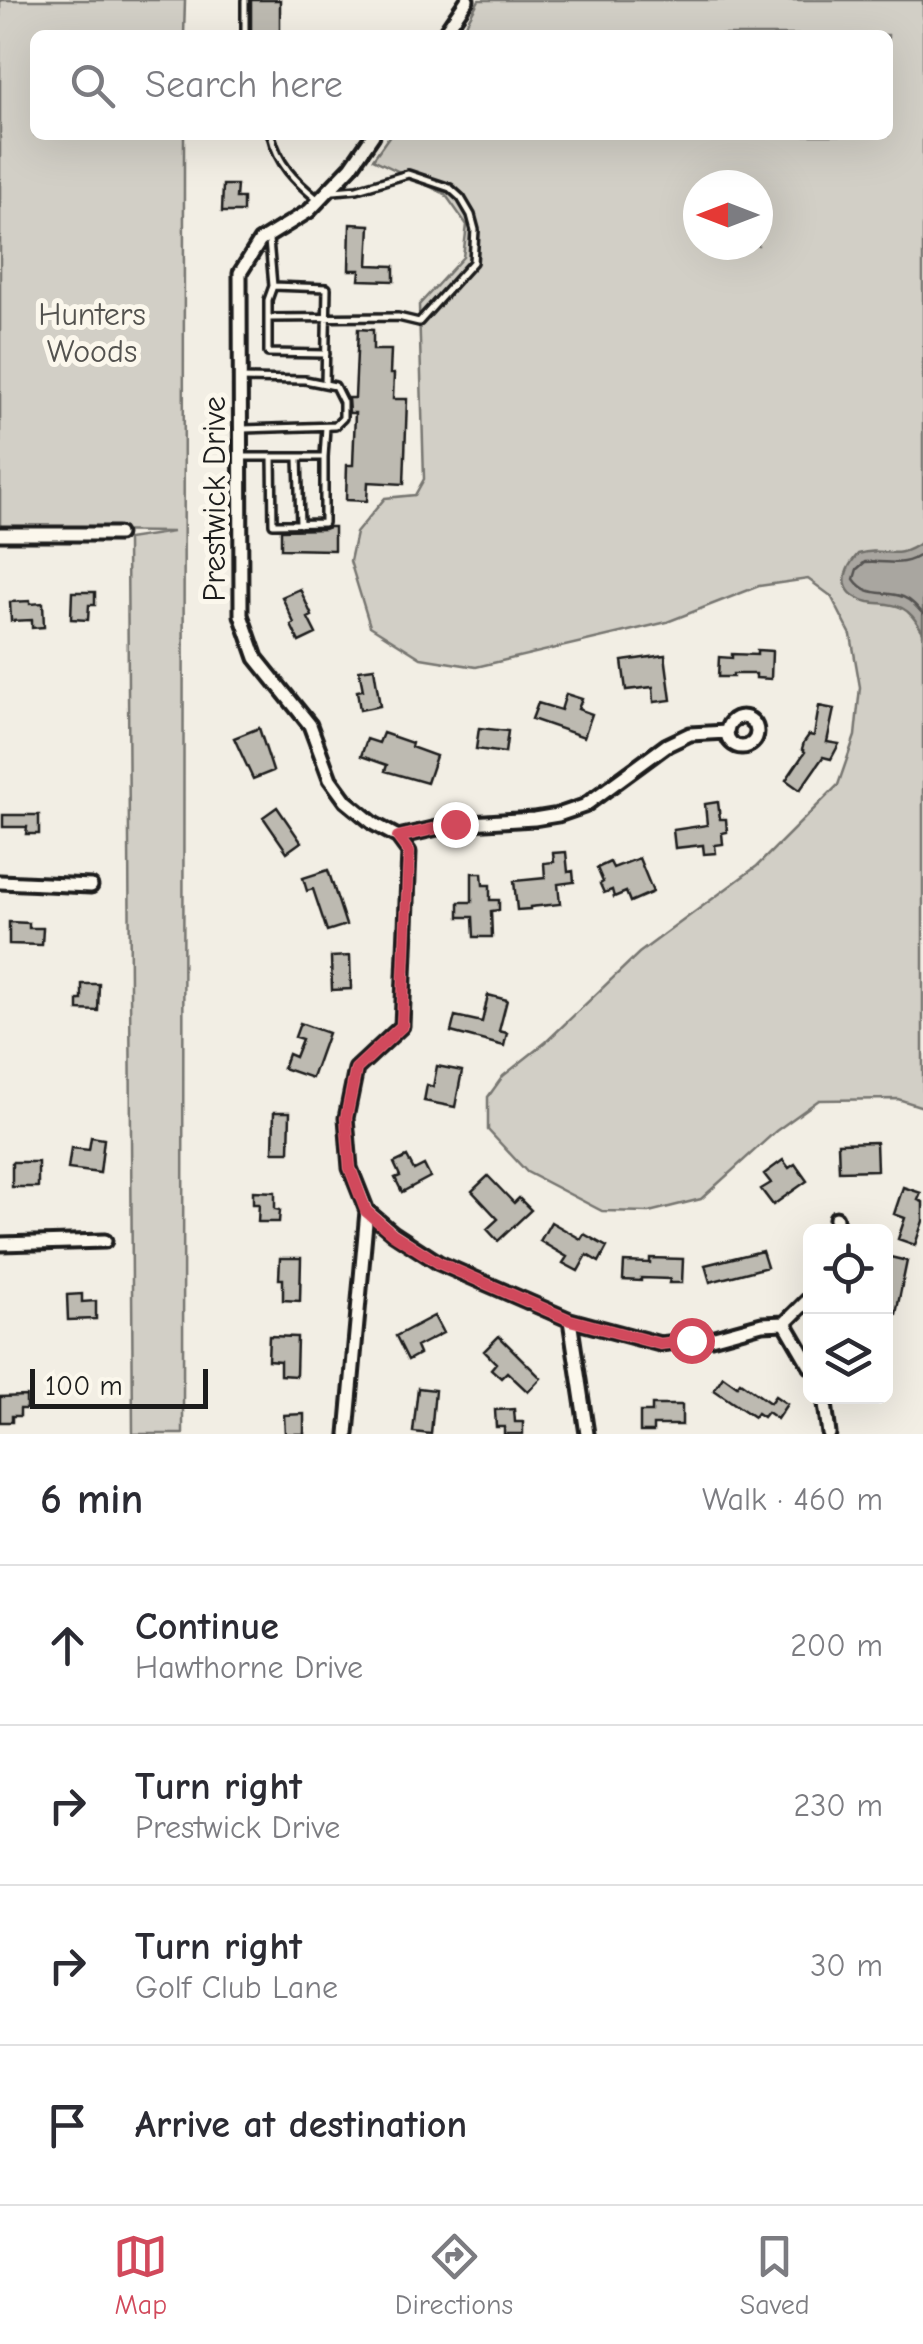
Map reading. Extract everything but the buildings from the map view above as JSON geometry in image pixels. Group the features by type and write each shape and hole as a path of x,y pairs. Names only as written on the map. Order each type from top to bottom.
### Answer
{"street":[{"path":"446,30 467,0"},
{"name":"Prestwick Drive","path":"370,140 351,167 309,211 260,241 240,273 241,615 256,658 310,725 330,779 346,801 398,837"},
{"path":"0,534 118,534"},
{"path":"347,1434 366,1211 350,1168 346,1118 356,1069 402,1026 409,852 398,837 455,824 558,815 584,806 667,745 690,734 727,732"},
{"path":"0,882 92,886"},
{"path":"366,1211 393,1234 439,1263 570,1320 660,1344 711,1338 762,1324 785,1324 803,1305"},
{"path":"0,1244 105,1241"},
{"path":"570,1320 587,1434"},
{"path":"785,1324 803,1354"},
{"path":"825,1404 830,1434"}],"lane":[{"path":"246,0 246,30"},
{"path":"268,318 398,317 420,322 473,262 475,253 471,214 450,188 408,174 323,196 290,176 272,140"},
{"path":"269,236 273,286 268,300 268,353 326,354"},
{"path":"273,286 327,288 325,384"},
{"path":"240,379 305,380 336,386 343,402 343,418 335,426 240,429"},
{"path":"272,457 273,524 324,524 326,426"},
{"path":"240,457 324,457"},
{"path":"298,457 300,524"}],"green space":[{"name":"Hunters Woods","path":"0,0 185,0 184,30 30,30 30,140 184,140 183,1434 133,1434 127,539 173,532 0,530"},
{"path":"479,0 923,0 923,1107 898,1099 819,1100 776,1131 701,1199 649,1212 602,1211 527,1172 488,1130 488,1097 503,1076 546,1042 639,953 757,866 838,785 855,736 860,687 851,635 831,596 808,579 759,586 667,622 476,667 421,658 370,626 350,561 356,533 385,498 415,495 424,479 419,305 463,257 467,225 445,194 373,159 386,140 893,140 893,30 463,30"}],"water":[{"path":"923,541 923,632 906,610 852,594 846,576 858,554 896,553"}],"route":[{"path":"455,824 398,837 409,852 402,1026 356,1069 346,1118 350,1168 366,1211 393,1234 439,1263 570,1320 660,1344 691,1340"}]}
